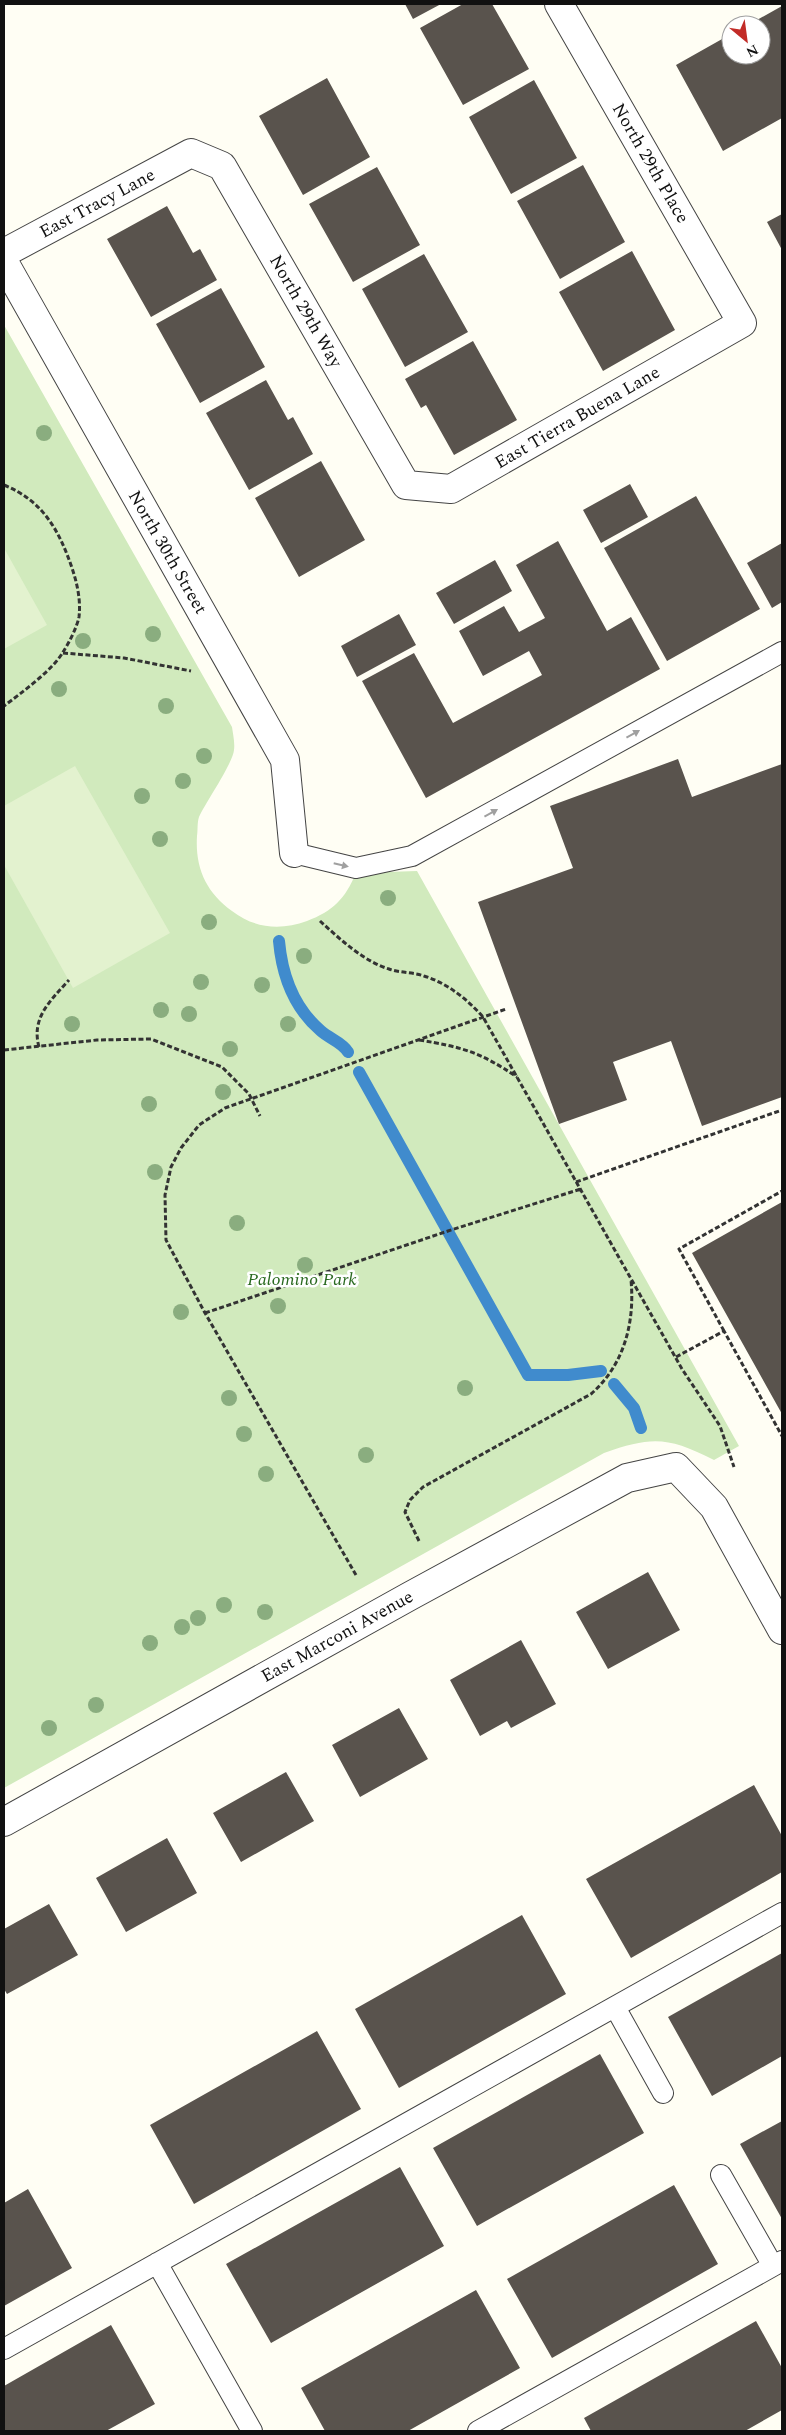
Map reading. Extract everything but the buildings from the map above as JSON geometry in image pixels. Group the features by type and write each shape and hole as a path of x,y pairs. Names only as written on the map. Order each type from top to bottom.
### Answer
{"street":[{"name":"North 29th Place","path":"559,4 742,323"},
{"name":"East Tracy Lane","path":"4,252 191,153"},
{"name":"North 29th Way","path":"191,153 222,166 406,485"},
{"name":"North 30th Street","path":"4,262 286,760 294,854"},
{"name":"East Tierra Buena Lane","path":"406,485 451,489 742,323"},
{"name":"East Marconi Avenue","path":"4,1822 401,1600 627,1478 676,1467 714,1507 782,1630"}],"lane":[{"path":"294,854 356,868 412,856 782,652"},
{"path":"4,2349 782,1913"},
{"path":"614,2007 663,2092"},
{"path":"478,2431 777,2263 721,2175"},
{"path":"157,2263 252,2431"}],"path":[{"path":"4,485 18,491 43,512 61,537 78,588 78,617 63,653 28,688 4,706"},
{"path":"63,653 124,658 191,670"},
{"path":"320,921 370,960 390,969 425,976 447,986 469,1000 483,1017 682,1369 720,1426 734,1467"},
{"path":"39,1047 35,1032 46,1006 69,980"},
{"path":"356,1575 205,1313 166,1240 165,1195 171,1166 181,1148 199,1125 225,1108 506,1009"},
{"path":"4,1050 97,1040 150,1039 222,1067 251,1098 260,1116"},
{"path":"418,1040 464,1048 485,1057 518,1078"},
{"path":"576,1182 782,1110"},
{"path":"205,1313 448,1231 581,1190"},
{"path":"782,1191 678,1249 782,1436"},
{"path":"419,1541 405,1512 410,1500 423,1487 591,1394 603,1383 622,1351 633,1306 630,1277"},
{"path":"676,1357 724,1331"}],"green space":[{"name":"Palomino Park","path":"4,325 232,727 234,750 232,756 202,810 198,822 198,859 200,869 209,887 223,904 240,917 258,924 277,927 297,924 324,913 343,897 356,873 417,871 739,1446 714,1460 684,1447 660,1441 621,1447 604,1453 4,1788"},
{"path":"4,548 47,625 4,649"},
{"path":"75,766 170,933 73,988 4,865 4,806"}],"waterway":[{"path":"279,941 286,978 303,1012 324,1034 343,1046 348,1052"},
{"path":"359,1072 528,1375 568,1375 601,1371"},
{"path":"614,1384 634,1408 641,1428"}]}
